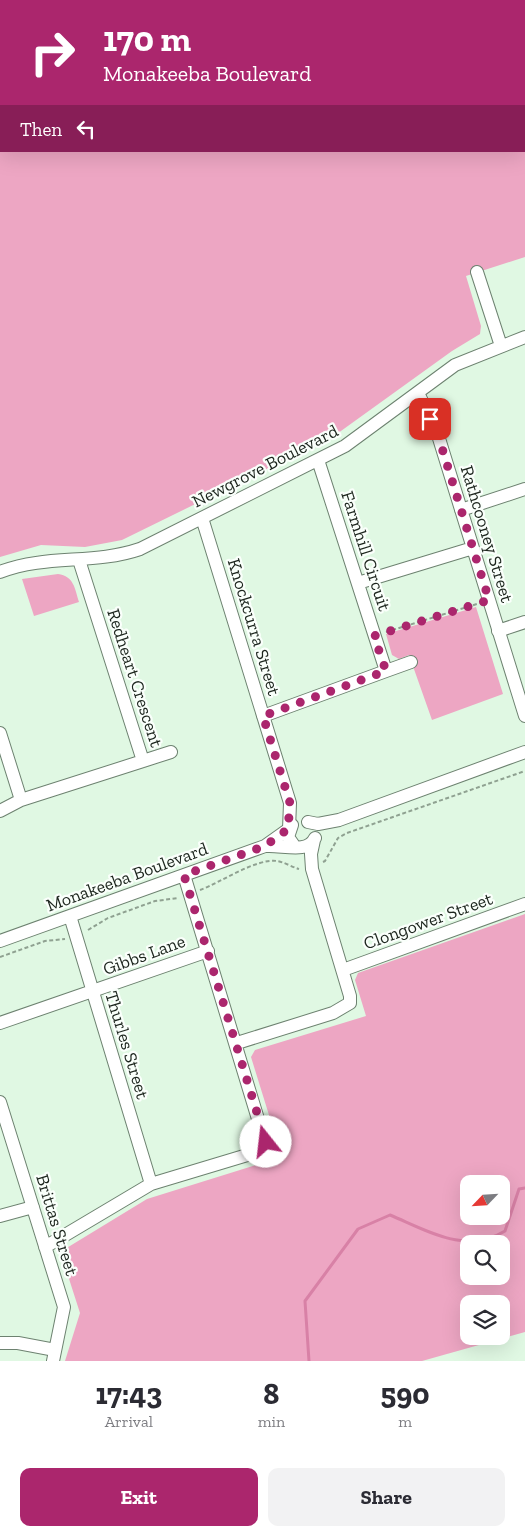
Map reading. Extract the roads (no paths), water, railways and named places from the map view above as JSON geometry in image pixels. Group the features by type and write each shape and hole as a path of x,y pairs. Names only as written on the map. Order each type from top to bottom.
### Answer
{"street":[{"path":"477,272 501,346"},
{"name":"Newgrove Boulevard","path":"0,572 20,564 47,560 79,560 118,556 140,549 345,446 455,366 525,338"},
{"name":"Rathcooney Street","path":"418,394 437,432 525,716"},
{"name":"Farmhill Circuit","path":"318,460 386,671"},
{"path":"461,510 525,489"},
{"name":"Knockcurra Street","path":"202,518 290,803 289,829"},
{"path":"358,583 473,548"},
{"name":"Redheart Crescent","path":"0,811 21,800 143,760 79,560"},
{"path":"498,631 525,622"},
{"path":"263,716 411,662"},
{"path":"0,733 21,800"},
{"path":"143,760 171,752"},
{"path":"312,867 288,837 289,829 297,821 318,824 338,820 525,752"},
{"name":"Knockcurra Street","path":"290,803 308,822"},
{"path":"295,847 308,847 320,832 338,820"},
{"path":"237,1044 346,1007 350,1003 343,970 312,867 311,854 315,840 314,828 308,822"},
{"name":"Monakeeba Boulevard","path":"0,941 265,846 289,829"},
{"name":"Monakeeba Boulevard","path":"265,846 295,847"},
{"path":"45,1247 151,1184 254,1153 266,1142 184,875"},
{"name":"Clongower Street","path":"343,970 525,904"},
{"name":"Thurles Street","path":"70,916 151,1184"},
{"name":"Gibbs Lane","path":"0,1023 208,951"},
{"name":"Brittas Street","path":"0,1102 64,1307 54,1355"},
{"path":"0,1216 33,1206"},
{"path":"0,1343 18,1343 54,1355"}],"waterway":[{"path":"309,1361 305,1301 358,1229 390,1215 447,1238 461,1241 476,1241 490,1238 505,1231 519,1189 525,1188"}]}
